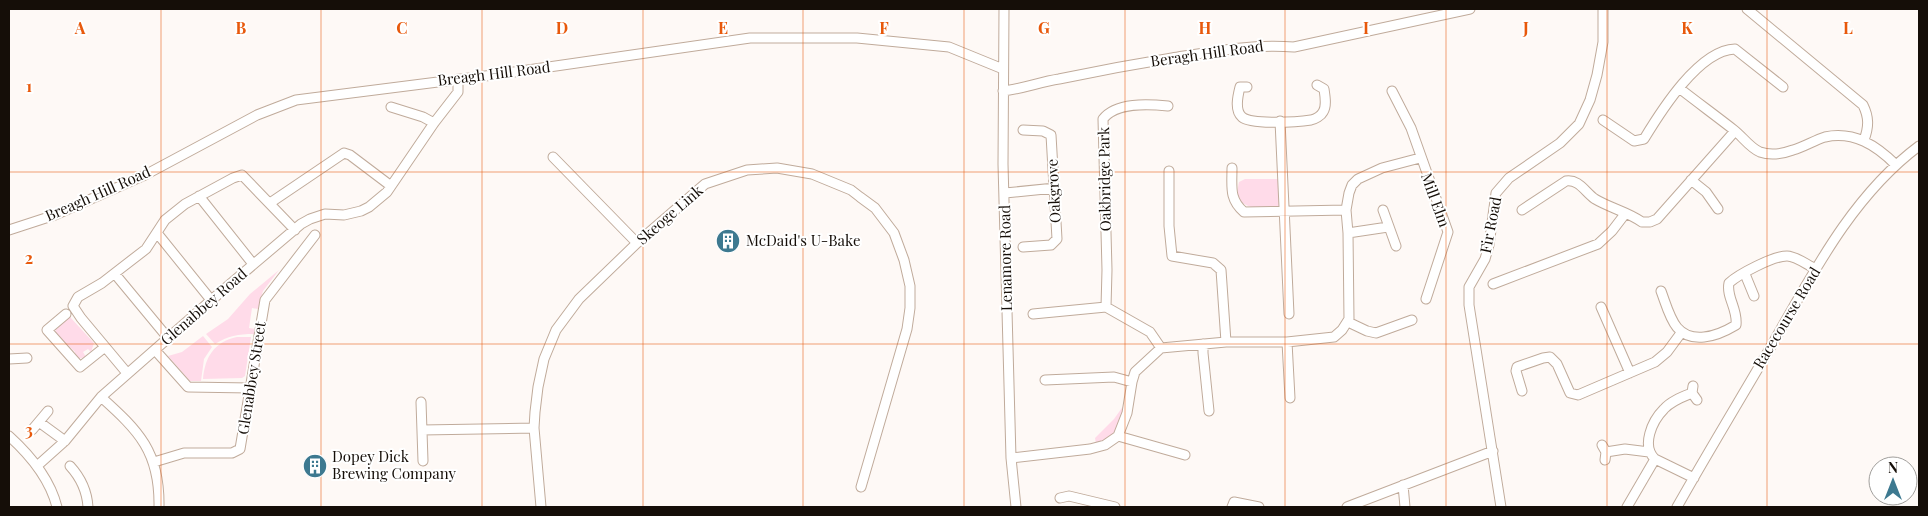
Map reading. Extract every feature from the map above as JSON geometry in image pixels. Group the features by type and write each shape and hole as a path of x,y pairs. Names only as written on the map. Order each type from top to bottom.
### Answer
{"street":[{"name":"Lenamore Road","path":"1004,9 1005,193 1012,458 1016,507"},
{"name":"Beragh Hill Road","path":"1003,91 1015,90 1034,83 1123,66 1232,48 1271,45 1294,47 1470,9"},
{"name":"Fir Road","path":"1501,507 1469,304 1469,287 1485,259 1489,245 1496,193 1509,178 1560,143 1579,124 1590,100 1597,75 1602,42 1603,9"},
{"path":"1747,9 1863,104 1868,123 1864,140"},
{"name":"Breagh Hill Road","path":"9,230 55,215 146,175 257,115 296,100 493,75 750,38 857,38 950,46 1003,69"},
{"path":"1603,120 1634,141 1644,140 1662,109 1696,69 1727,49 1735,49 1783,87"},
{"name":"Glenabbey Road","path":"37,466 65,441 101,397 127,373 295,230 317,216 325,214 344,215 369,207 391,186 434,123 458,92 458,79"},
{"path":"1247,87 1240,87 1238,94 1238,109 1241,117 1248,121 1280,121 1312,120 1319,117 1324,112 1326,101 1324,89 1317,85"},
{"path":"1679,88 1758,151 1772,154 1785,153 1824,138 1844,135 1864,140 1896,165"},
{"name":"Mill Elm","path":"1392,91 1408,120 1448,232 1426,299"},
{"name":"Oakbridge Park","path":"1106,307 1107,270 1103,119 1111,111 1125,108 1151,104 1168,106"},
{"path":"391,107 423,116 434,123"},
{"path":"1280,121 1289,314"},
{"name":"Oakgrove","path":"1023,130 1043,131 1051,135 1057,239 1051,245 1023,247"},
{"path":"1522,210 1566,181 1571,180 1575,181 1595,198 1625,214 1642,222 1650,222 1657,219 1735,131"},
{"name":"Racecourse Road","path":"1677,507 1816,269 1851,217 1896,165 1919,146"},
{"path":"270,203 344,153 350,155 391,186"},
{"path":"552,157 637,243"},
{"name":"Mill Elm","path":"1348,322 1348,233 1346,210 1348,194 1352,185 1358,179 1382,168 1420,158"},
{"name":"Skeoge Link","path":"541,507 534,428 538,386 544,359 556,330 579,299 637,243 705,184 747,170 777,168 812,174 851,190 875,208 894,233 910,286 910,308 907,329 861,486"},
{"path":"1232,168 1232,193 1236,205 1244,212 1346,210"},
{"path":"1169,171 1169,226 1172,256 1213,264 1221,270 1226,342"},
{"path":"127,373 73,306 78,298 115,274 146,249 165,220 185,204 242,175 295,230"},
{"path":"1691,180 1706,192 1718,209"},
{"path":"1005,193 1054,188"},
{"path":"199,196 253,264"},
{"path":"1383,210 1396,246"},
{"path":"1494,284 1598,244 1612,231 1625,214"},
{"path":"1348,233 1388,227"},
{"path":"157,233 211,300"},
{"name":"Glenabbey Street","path":"154,462 184,453 238,452 241,446 266,300 315,234"},
{"path":"1661,292 1673,321 1681,333 1689,337 1713,336 1736,325 1737,314 1728,289 1728,282 1778,258 1788,256 1816,269"},
{"path":"115,274 168,338"},
{"path":"1745,274 1754,296"},
{"path":"1033,314 1106,307 1150,332 1161,348"},
{"path":"1601,307 1630,373"},
{"path":"66,314 47,330 80,367 105,347"},
{"path":"1012,458 1090,449 1105,445 1118,436 1127,413 1135,372 1161,348 1226,342 1287,342 1334,337 1348,322 1367,332 1376,333 1412,320"},
{"path":"1522,391 1516,371 1517,367 1543,358 1550,358 1557,364 1566,385 1573,395 1578,395 1660,359 1681,333"},
{"path":"1287,342 1290,398"},
{"path":"1203,344 1210,411"},
{"path":"155,350 188,387 250,388"},
{"path":"9,358 27,358"},
{"path":"1045,380 1114,377 1132,382"},
{"path":"1627,507 1652,456 1652,428 1657,418 1671,404 1694,393"},
{"path":"101,397 137,432 154,462 158,481 159,507"},
{"path":"421,402 423,461"},
{"path":"32,430 48,411"},
{"path":"39,422 65,441"},
{"path":"422,430 534,428"},
{"path":"1118,436 1185,454"},
{"path":"9,437 37,466 50,489 57,507"},
{"path":"1604,452 1625,449 1652,456 1694,478"},
{"path":"1347,507 1492,451"},
{"path":"70,466 76,472 84,487 88,507"},
{"path":"1403,485 1406,507"},
{"path":"1060,498 1069,496 1115,507"},
{"path":"1232,507 1234,502 1259,507"}],"shaded area":[{"path":"1245,179 1279,179 1279,206 1257,208 1242,202 1238,189 1239,182"},
{"path":"279,270 263,291 258,309 252,308 249,328 255,329 254,334 233,336 215,344 206,334 228,319 250,294"},
{"path":"70,317 94,343 91,352 88,349 83,352 86,357 77,359 75,352 55,333 57,326"},
{"path":"203,336 212,347 204,359 201,381 190,381 168,356 182,352"},
{"path":"237,337 251,337 245,376 242,378 203,379 206,364 212,352 222,343"},
{"path":"1124,405 1125,407 1116,430 1108,438 1096,444 1095,438 1114,419"}],"place":[{"name":"McDaid's U-Bake","path":"728,241"},
{"name":"Dopey Dick Brewing Company","path":"315,466"}]}
